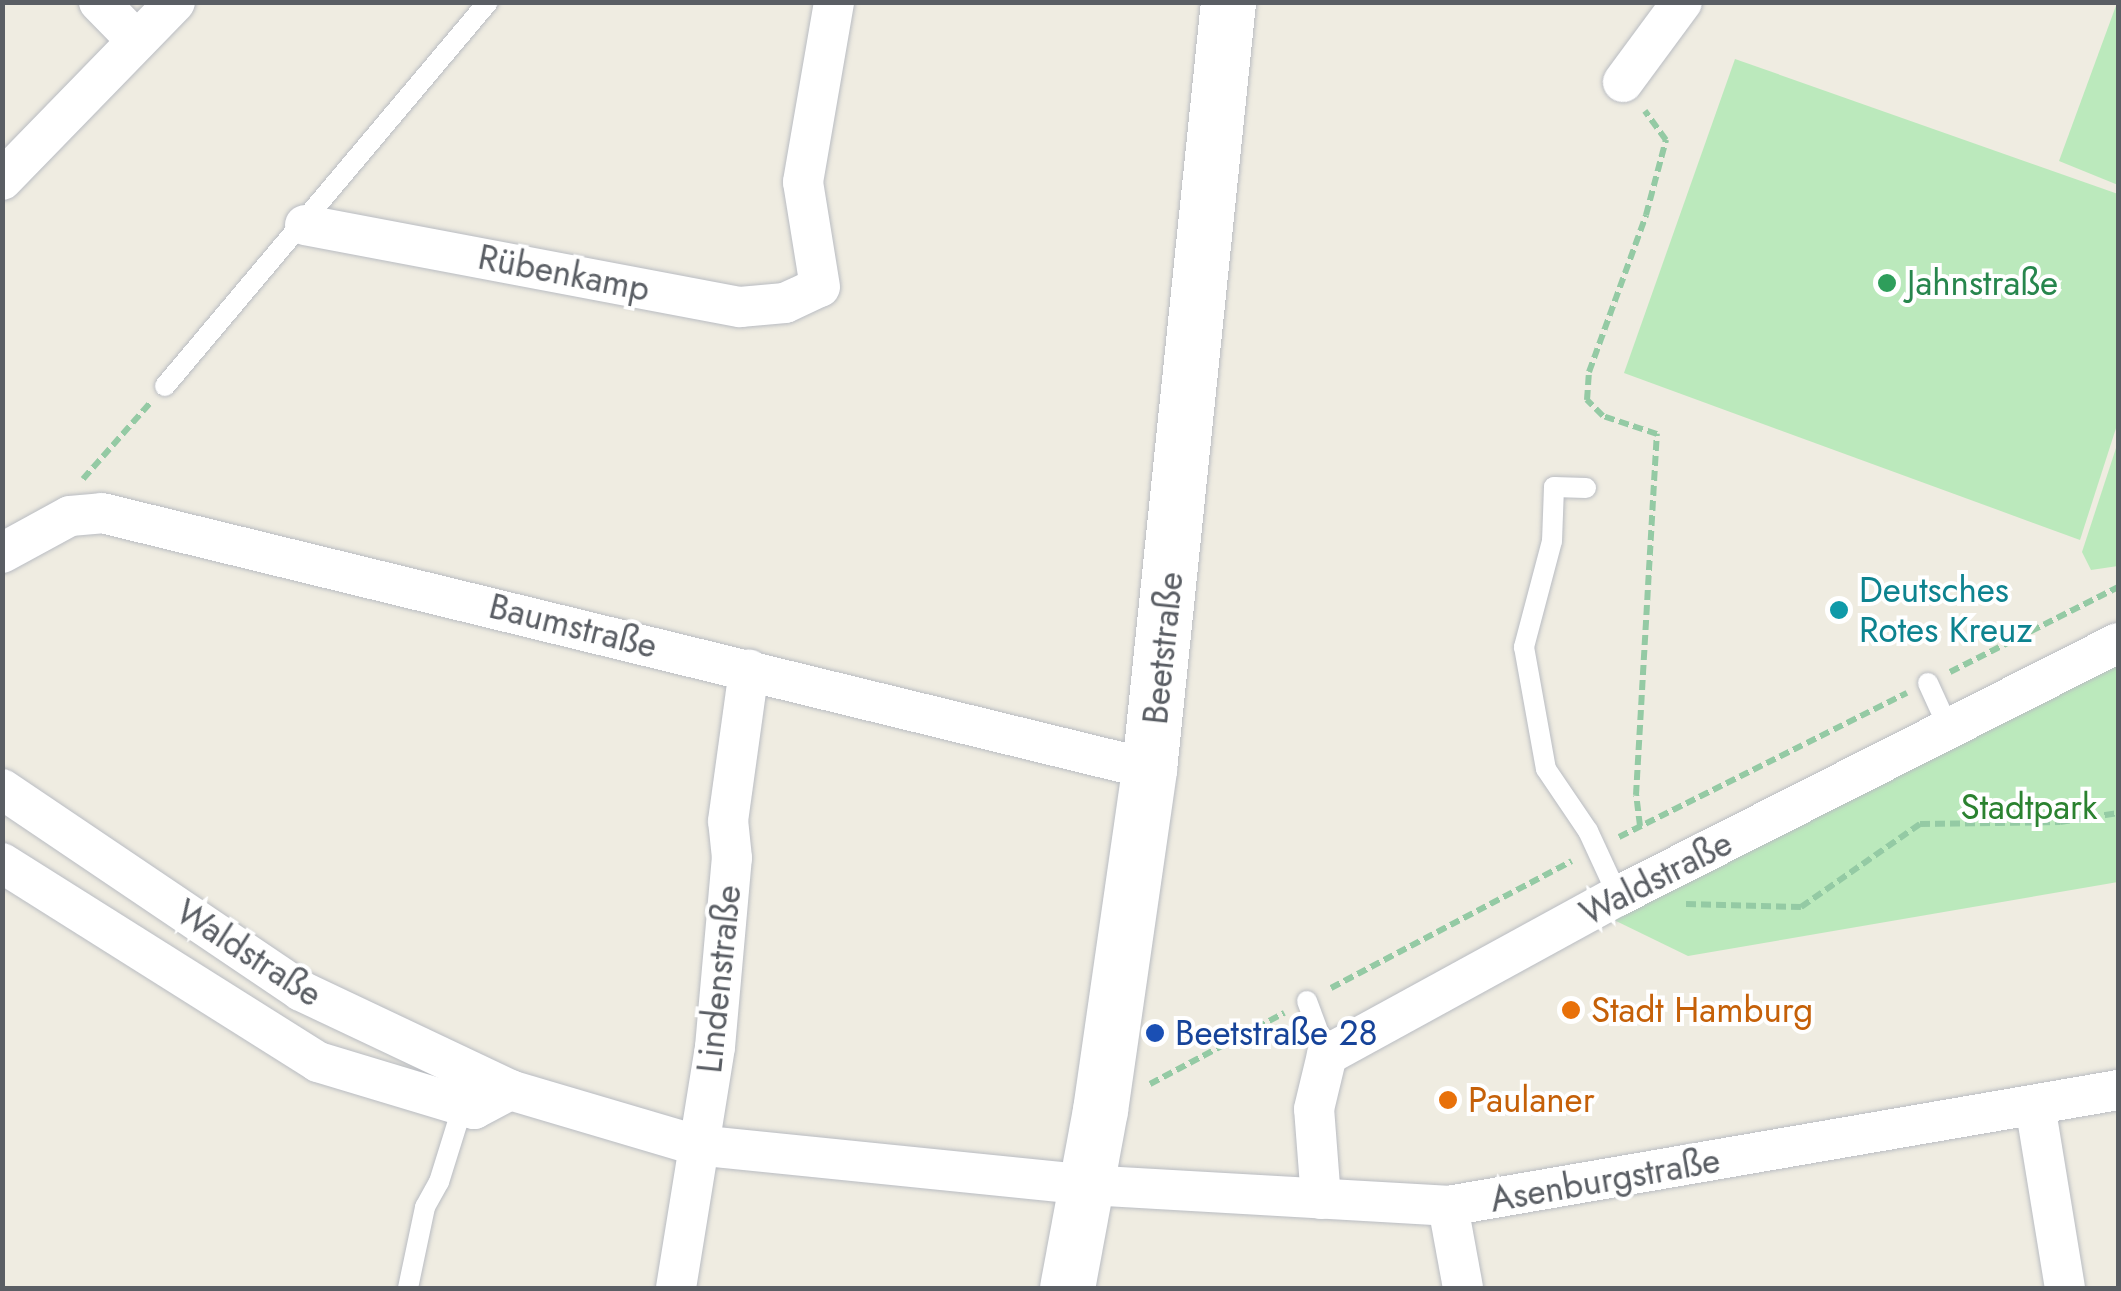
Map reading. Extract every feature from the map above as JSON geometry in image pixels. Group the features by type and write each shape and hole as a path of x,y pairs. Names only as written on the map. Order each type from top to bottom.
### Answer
{"main road":[{"name":"Beetstraße","path":"1066,1288 1100,1110 1149,769 1228,2"}],"street":[{"path":"99,2 136,41"},
{"path":"2,180 176,2"},
{"name":"Rübenkamp","path":"305,224 740,307 785,303 820,287 804,182 834,2"},
{"path":"1623,82 1682,2"},
{"path":"2,554 86,512"},
{"name":"Baumstraße","path":"86,512 749,669 1149,769"},
{"name":"Waldstraße","path":"1327,1055 1618,896 2118,644"},
{"name":"Lindenstraße","path":"676,1288 696,1145 715,1047 732,858 728,821 749,669"},
{"name":"Waldstraße","path":"2,789 301,991 510,1090 696,1145 1086,1185"},
{"name":"Waldstraße","path":"2,863 318,1062 463,1105"},
{"path":"1321,1199 1314,1109 1327,1055"},
{"path":"463,1105 474,1109 510,1090"},
{"name":"Asenburgstraße","path":"1086,1185 1448,1206 2118,1090"},
{"path":"2035,1104 2065,1288"},
{"path":"1448,1206 1464,1288"}],"lane":[{"path":"164,386 305,224 488,2"},
{"path":"1586,488 1554,487 1552,541 1524,646 1546,769 1598,848 1618,896"},
{"path":"1928,682 1949,729"},
{"path":"1307,1001 1327,1055"},
{"path":"408,1288 424,1207 440,1182 463,1105"}],"path":[{"path":"1623,82 1666,140 1646,214 1589,372 1587,400 1603,416 1657,434 1636,795 1640,826"},
{"path":"86,512 81,481 164,386"},
{"path":"1100,1110 1640,826 2118,588"},
{"path":"1618,896 1694,904 1801,907 1920,824 2060,822 2118,814"}],"green space":[{"path":"2118,3 2118,185 2059,161"},
{"name":"Jahnstraße","path":"1735,59 2118,194 2118,422 2080,540 1624,373"},
{"path":"2118,442 2118,566 2091,570 2082,552"},
{"name":"Stadtpark","path":"2118,660 2118,882 1688,956 1614,920"}],"place":[{"name":"Jahnstraße","path":"1887,283"},
{"name":"Deutsches Rotes Kreuz","path":"1839,610"},
{"name":"Stadt Hamburg","path":"1571,1010"},
{"name":"Beetstraße 28","path":"1155,1033"},
{"name":"Paulaner","path":"1448,1100"}]}
